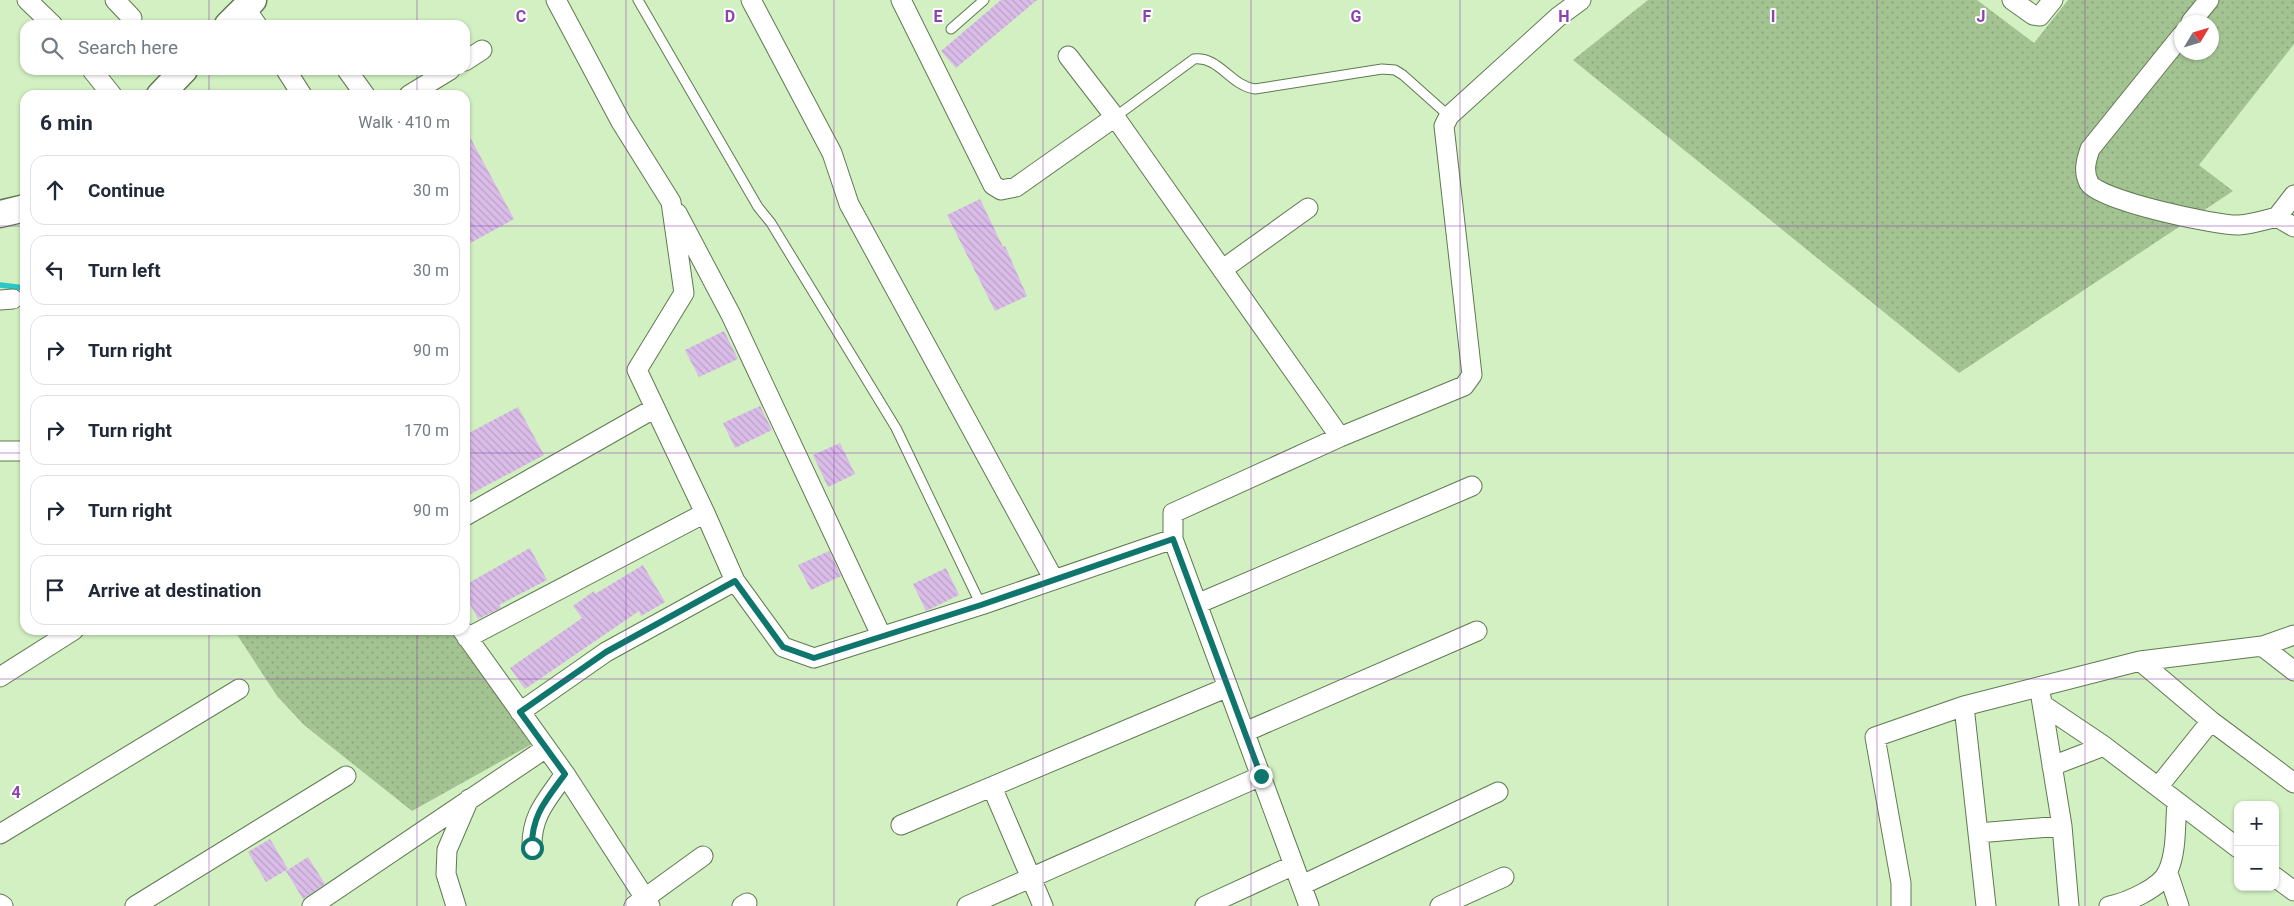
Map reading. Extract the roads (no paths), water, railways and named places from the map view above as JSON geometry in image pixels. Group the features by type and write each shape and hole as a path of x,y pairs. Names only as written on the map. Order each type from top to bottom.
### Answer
{"street":[{"path":"27,0 48,20"},
{"path":"115,0 132,18"},
{"path":"556,0 621,122 671,202 731,315 881,635"},
{"path":"752,0 832,153 849,204 1053,578"},
{"path":"901,0 993,185 1001,190 1016,187 1115,118"},
{"path":"1310,906 1173,539 1173,513 1340,437 1464,386 1472,375 1444,126 1449,116 1558,17 1581,0"},
{"path":"2012,0 2033,15 2040,16 2053,0"},
{"path":"2196,15 2208,0"},
{"path":"2174,45 2090,149 2084,167 2089,184 2102,194 2186,217 2238,225 2277,217 2294,195"},
{"path":"470,58 482,50"},
{"path":"1068,56 1115,118 1223,269 1340,437"},
{"path":"96,75 108,90"},
{"path":"165,90 179,75"},
{"path":"289,75 299,90"},
{"path":"351,75 361,90"},
{"path":"417,90 442,75"},
{"path":"671,202 684,293 637,370 735,581 783,647 814,658 881,635 981,605 1053,578 1173,539"},
{"path":"1223,269 1308,208"},
{"path":"0,214 20,209"},
{"path":"2277,217 2294,227"},
{"path":"470,513 655,408"},
{"path":"0,451 20,451"},
{"path":"1197,604 1472,486"},
{"path":"470,631 705,513"},
{"path":"520,712 606,652 735,581"},
{"path":"1245,732 1477,631"},
{"path":"0,677 66,635"},
{"path":"466,635 565,774 643,904 703,856"},
{"path":"1901,906 1901,883 1875,737 1964,706 2041,696 2140,661 2260,646 2294,635"},
{"path":"2260,646 2294,670"},
{"path":"2140,661 2211,721 2294,783"},
{"path":"901,825 1228,687"},
{"path":"0,834 239,689"},
{"path":"2041,696 2235,846"},
{"path":"2041,696 2062,826 2069,906"},
{"path":"1964,706 1986,906"},
{"path":"2158,788 2211,721"},
{"path":"2052,766 2104,746"},
{"path":"312,906 546,748"},
{"path":"532,848 531,831 537,813 565,774"},
{"path":"135,906 346,776"},
{"path":"967,906 1261,776"},
{"path":"992,787 1043,906"},
{"path":"1302,885 1498,792"},
{"path":"456,906 446,874 447,850 469,799"},
{"path":"2177,802 2172,856 2168,873 2179,906"},
{"path":"1978,834 2062,826"},
{"path":"1205,906 1294,865"},
{"path":"2109,906 2123,903 2150,888 2168,873"},
{"path":"1440,906 1504,877"},
{"path":"2279,880 2294,891"}],"lane":[{"path":"638,0 758,207 771,223 896,428 981,605"},
{"path":"950,29 984,0"},
{"path":"1115,118 1194,59 1202,58 1210,60 1244,87 1255,89 1382,68 1395,70 1449,116"}],"waterway":[{"path":"0,285 20,287"}]}
